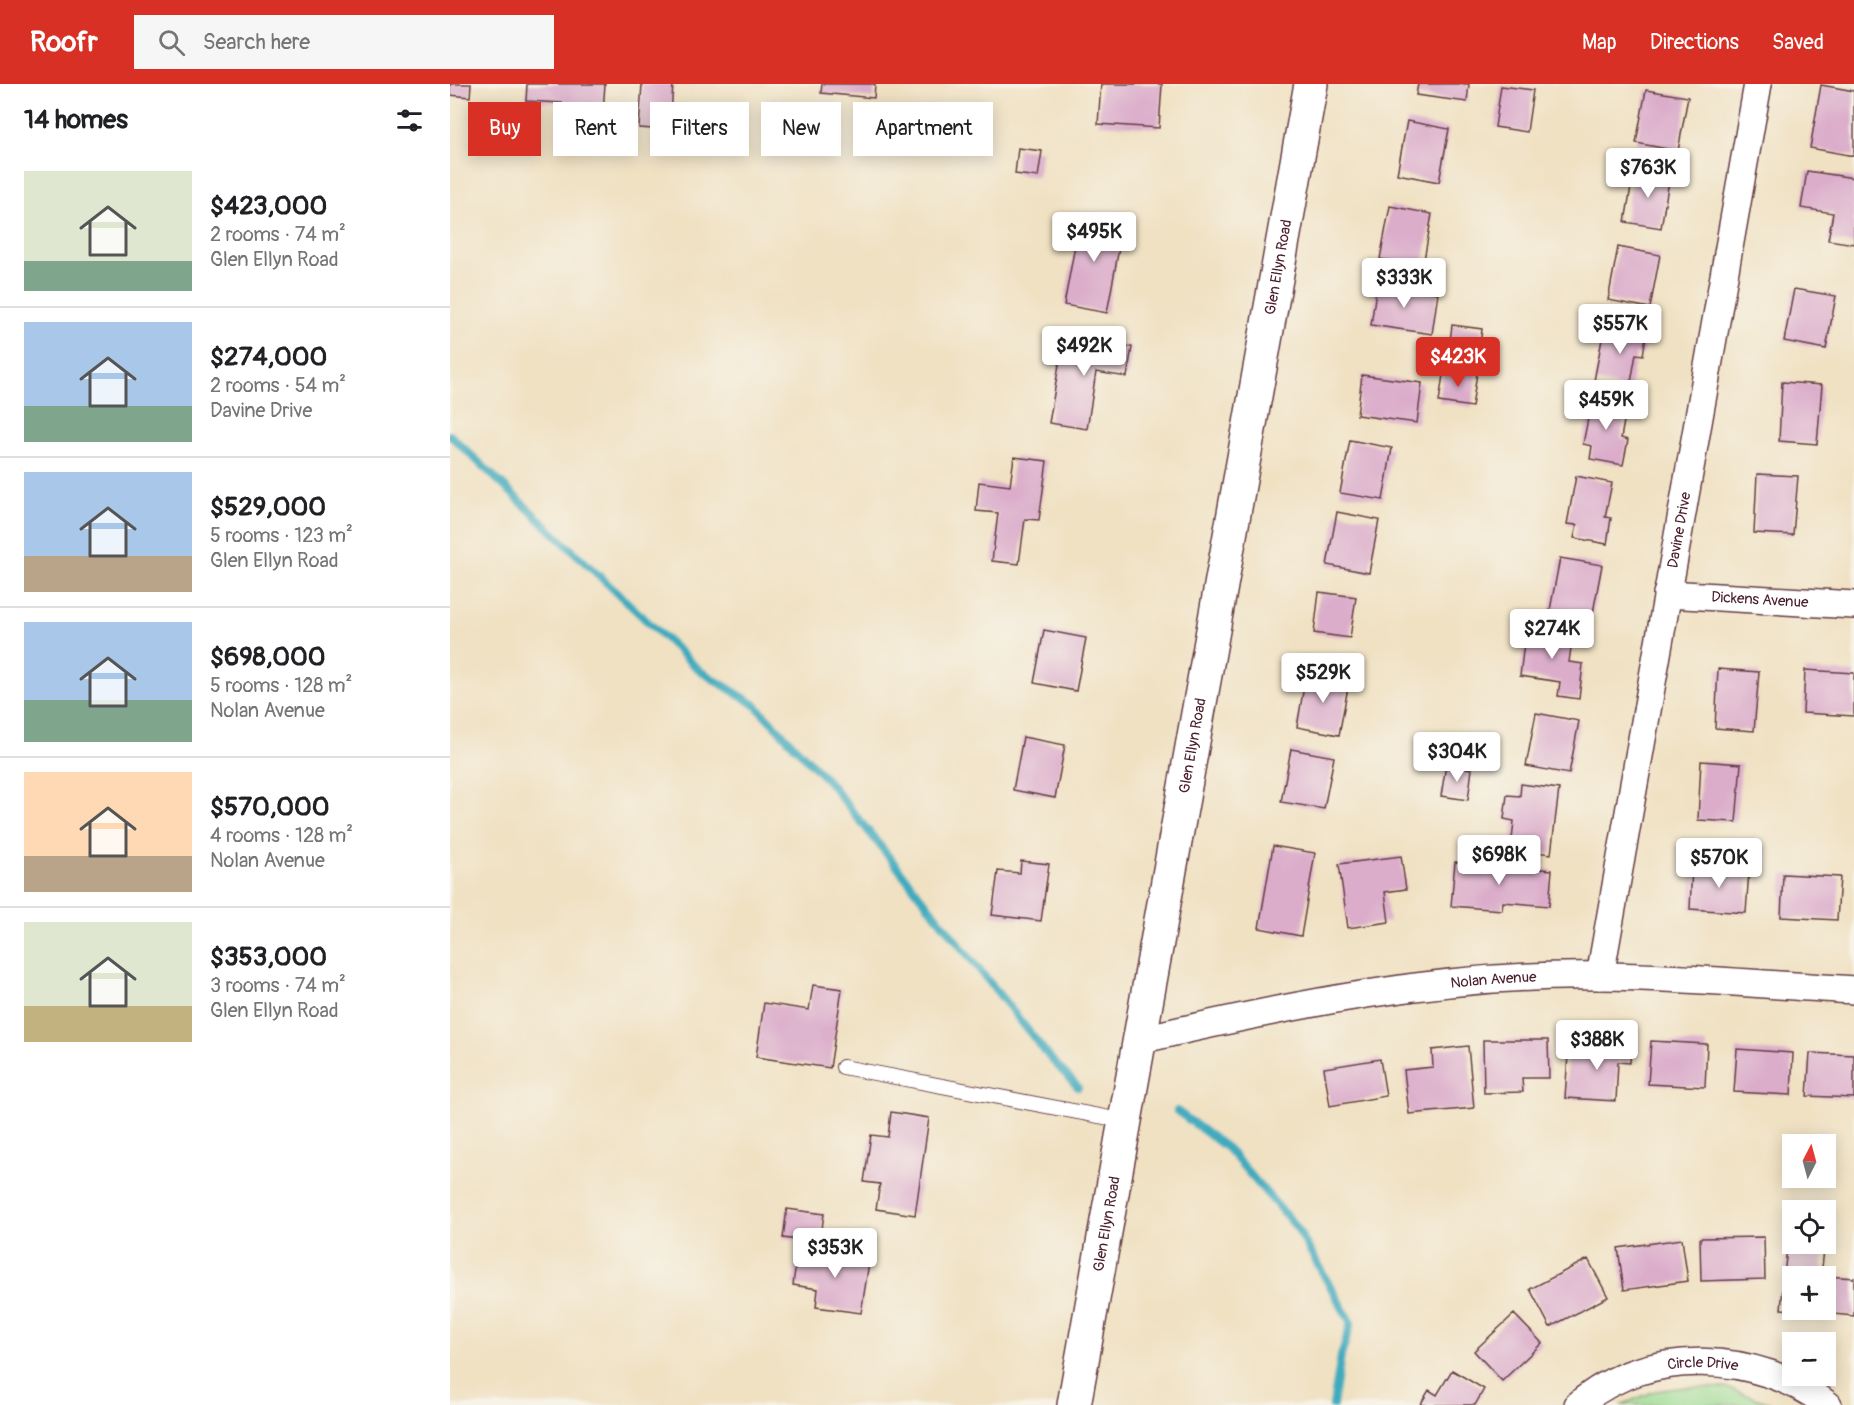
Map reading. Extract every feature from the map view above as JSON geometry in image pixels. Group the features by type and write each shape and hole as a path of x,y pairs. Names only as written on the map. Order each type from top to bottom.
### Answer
{"street":[{"name":"Glen Ellyn Road","path":"1074,1405 1311,84"},
{"name":"Davine Drive","path":"1600,976 1758,84"},
{"name":"Dickens Avenue","path":"1667,594 1854,605"},
{"name":"Nolan Avenue","path":"1139,1040 1227,1020 1418,986 1600,976 1854,990"},
{"name":"Circle Drive","path":"1578,1405 1619,1379 1669,1365 1703,1361 1740,1365 1778,1376 1817,1396 1828,1405"}],"lane":[{"path":"843,1067 1125,1121"}],"green space":[{"path":"1686,1387 1727,1388 1775,1405 1621,1405 1655,1391"}],"building":[{"path":"450,84 471,84 470,97 450,95"},
{"path":"527,84 605,84 604,102 526,101"},
{"path":"642,84 673,84 672,102 650,102 650,129 639,128"},
{"path":"822,84 875,84 874,98 821,93"},
{"path":"1101,84 1162,84 1159,128 1098,124"},
{"path":"1418,84 1469,84 1467,102 1416,95"},
{"path":"1821,85 1854,91 1854,156 1810,148"},
{"path":"1501,86 1533,90 1527,132 1495,127"},
{"path":"1646,90 1688,97 1678,151 1636,143"},
{"path":"1407,121 1449,129 1439,182 1397,174"},
{"path":"1018,148 1042,151 1038,177 1015,174"},
{"path":"1634,169 1670,175 1661,228 1625,222"},
{"path":"1807,171 1854,178 1854,244 1828,240 1833,213 1801,208"},
{"path":"1390,206 1432,214 1423,266 1380,259"},
{"path":"1081,213 1124,221 1107,313 1064,305"},
{"path":"1618,247 1660,255 1650,308 1608,300"},
{"path":"1377,284 1438,293 1432,334 1371,325"},
{"path":"1794,289 1836,296 1826,349 1784,341"},
{"path":"1615,323 1647,329 1643,355 1636,354 1630,388 1594,381 1603,334 1613,336"},
{"path":"1452,325 1482,329 1478,362 1448,358"},
{"path":"1064,335 1132,347 1127,377 1096,372 1087,429 1049,423"},
{"path":"1444,368 1477,373 1472,407 1439,402"},
{"path":"1362,375 1422,383 1417,423 1357,415"},
{"path":"1782,382 1822,385 1817,444 1779,441"},
{"path":"1592,398 1627,404 1621,438 1628,440 1623,465 1590,459 1592,446 1583,444"},
{"path":"1350,440 1392,448 1383,500 1340,493"},
{"path":"1014,457 1047,461 1039,520 1025,519 1019,564 992,561 998,513 976,511 979,482 1010,486"},
{"path":"1757,474 1798,476 1793,535 1754,533"},
{"path":"1576,476 1612,483 1605,517 1611,518 1607,544 1574,538 1577,525 1567,524"},
{"path":"1337,512 1379,520 1369,573 1327,565"},
{"path":"1560,558 1602,565 1592,618 1550,610"},
{"path":"1319,592 1356,597 1350,638 1314,633"},
{"path":"1526,627 1573,633 1569,662 1583,664 1579,699 1558,696 1560,682 1520,676"},
{"path":"1044,630 1086,638 1076,691 1034,683"},
{"path":"1718,669 1759,672 1754,731 1715,728"},
{"path":"1805,670 1854,673 1854,716 1803,713"},
{"path":"1306,674 1349,682 1339,735 1297,727"},
{"path":"1536,713 1579,721 1569,774 1526,766"},
{"path":"1023,737 1065,745 1055,798 1013,790"},
{"path":"1291,749 1334,757 1324,809 1281,802"},
{"path":"1701,761 1741,764 1736,822 1698,820"},
{"path":"1446,765 1472,769 1468,800 1441,796"},
{"path":"1521,784 1559,789 1551,854 1511,849 1514,821 1504,819 1507,795 1520,796"},
{"path":"1273,846 1315,853 1301,936 1259,928"},
{"path":"1401,856 1406,889 1385,892 1389,922 1348,928 1339,864"},
{"path":"1021,861 1049,864 1041,921 992,915 998,871 1020,873"},
{"path":"1455,862 1552,870 1549,906 1503,902 1502,910 1451,906"},
{"path":"1692,866 1749,870 1746,913 1690,909"},
{"path":"1783,874 1840,877 1837,920 1781,917"},
{"path":"813,985 842,989 830,1068 756,1057 764,1003 809,1010"},
{"path":"1597,1038 1631,1041 1630,1063 1618,1062 1616,1101 1565,1098 1568,1054 1596,1056"},
{"path":"1483,1040 1548,1040 1549,1078 1522,1078 1523,1092 1484,1093"},
{"path":"1651,1041 1707,1044 1705,1087 1648,1084"},
{"path":"1468,1046 1474,1108 1409,1114 1404,1070 1433,1067 1432,1050"},
{"path":"1737,1049 1793,1053 1791,1095 1734,1092"},
{"path":"1810,1053 1854,1055 1854,1098 1807,1096"},
{"path":"1380,1059 1386,1096 1330,1106 1324,1068"},
{"path":"891,1112 929,1118 915,1215 876,1209 880,1184 864,1182 871,1135 888,1137"},
{"path":"787,1209 824,1214 820,1243 783,1238"},
{"path":"1764,1237 1765,1279 1701,1281 1700,1238"},
{"path":"1682,1239 1688,1281 1624,1290 1618,1248"},
{"path":"825,1249 870,1256 861,1313 816,1307 818,1289 793,1285 797,1255 824,1258"},
{"path":"1786,1254 1824,1254 1822,1266 1785,1266"},
{"path":"1588,1259 1608,1297 1550,1327 1530,1289"},
{"path":"1836,1277 1854,1278 1854,1316 1836,1314"},
{"path":"1514,1314 1542,1343 1502,1381 1474,1351"},
{"path":"1452,1370 1484,1389 1475,1405 1420,1405 1429,1390 1437,1395"}],"waterway":[{"path":"450,435 700,671 754,704 829,782 1051,1059 1078,1087"},
{"path":"1177,1111 1227,1148 1297,1228 1351,1323 1341,1356 1333,1405"}]}
